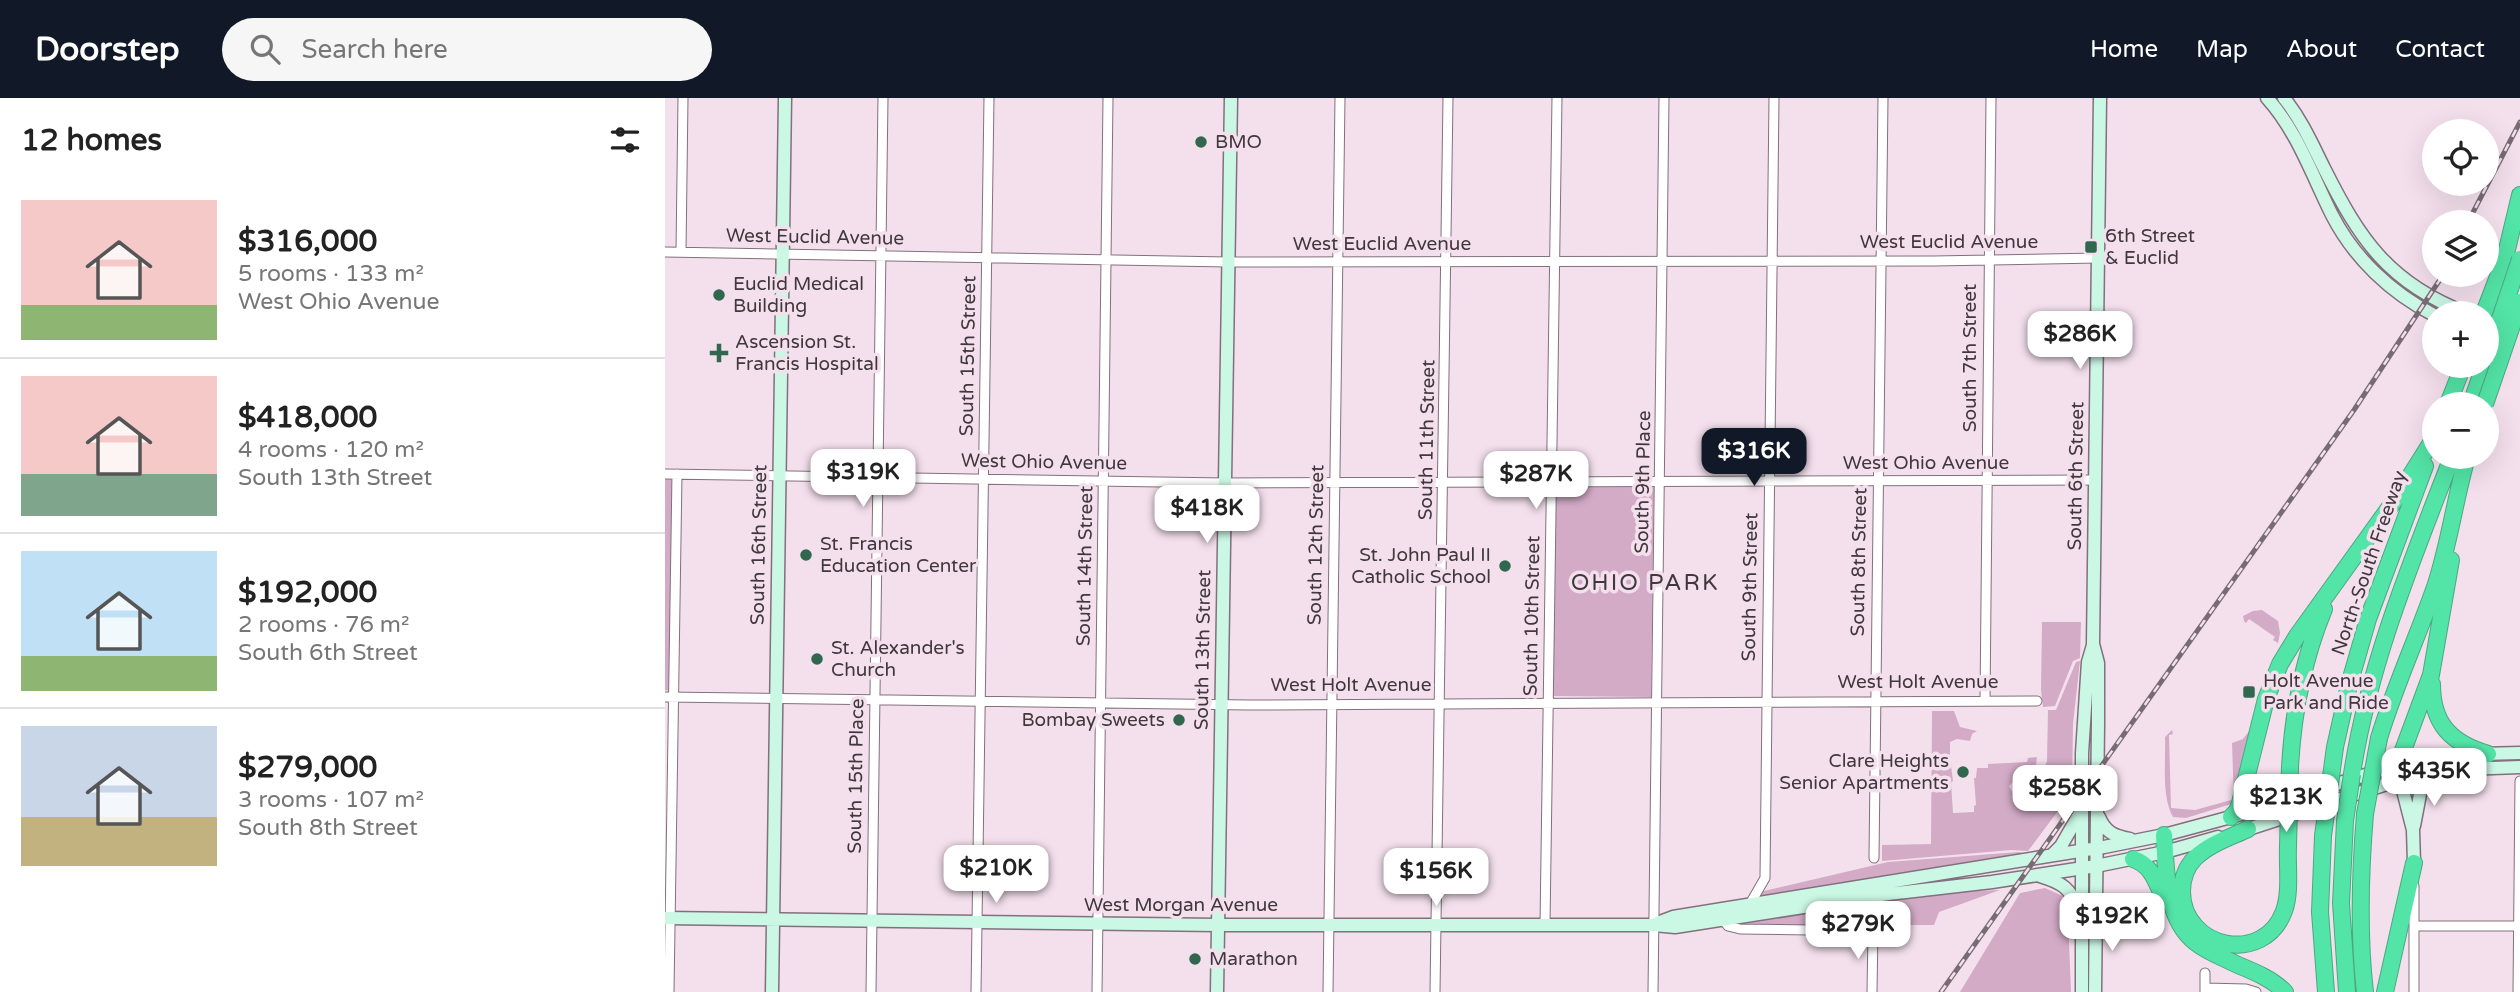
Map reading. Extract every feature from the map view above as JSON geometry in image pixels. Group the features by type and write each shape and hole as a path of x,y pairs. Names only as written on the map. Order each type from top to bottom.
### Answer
{"highway":[{"path":"2489,301 2505,258 2520,195"},
{"path":"2499,322 2520,259"},
{"path":"2489,392 2520,302"},
{"path":"2231,817 2240,803 2266,699 2280,664 2422,458"},
{"name":"North-South Freeway","path":"2326,992 2322,970 2320,912 2323,835 2335,747 2368,619 2423,469"},
{"name":"North-South Freeway","path":"2347,992 2341,903 2345,821 2358,739 2373,673 2447,469"},
{"path":"2365,992 2359,886 2364,814 2379,738 2401,671 2436,584 2463,469"},
{"path":"2399,772 2431,675 2451,557 2457,491"},
{"path":"2248,829 2198,855 2184,874 2182,899 2185,913 2199,932 2224,944 2243,944 2264,936 2284,910 2290,766 2298,690 2308,651 2336,581"},
{"path":"2431,675 2432,698 2436,714 2444,727 2468,748 2488,754"},
{"path":"2164,844 2167,881 2177,920"},
{"path":"2133,859 2150,868 2183,931 2195,943 2263,976 2285,992"},
{"path":"2385,992 2414,863"}],"street":[{"path":"681,252 683,98"},
{"name":"South 16th Street","path":"772,992 785,98"},
{"name":"South 15th Place","path":"870,992 883,98"},
{"name":"South 15th Street","path":"976,992 989,98"},
{"name":"South 14th Street","path":"1097,992 1108,98"},
{"name":"South 13th Street","path":"1217,992 1231,98"},
{"name":"South 12th Street","path":"1328,992 1340,98"},
{"name":"South 11th Street","path":"1436,992 1448,98"},
{"name":"South 10th Street","path":"1545,925 1557,98"},
{"name":"South 9th Place","path":"1653,992 1664,98"},
{"name":"South 9th Street","path":"1749,904 1765,878 1774,98"},
{"name":"South 8th Street","path":"1874,858 1882,98"},
{"name":"South 7th Street","path":"1985,701 1991,98"},
{"name":"South 6th Street","path":"2095,992 2098,663 2094,645 2100,98"},
{"path":"2267,98 2291,131 2333,217 2359,256 2390,286 2422,307"},
{"path":"2284,98 2301,122 2352,223 2369,247 2391,269 2435,301"},
{"name":"West Euclid Avenue","path":"665,252 1228,262 2098,258"},
{"path":"2499,321 2520,325"},
{"path":"2499,336 2520,340"},
{"name":"West Ohio Avenue","path":"665,474 1225,483 2095,480"},
{"path":"669,992 669,697 677,474"},
{"name":"South 6th Street","path":"2082,992 2081,809 2086,687 2088,662 2094,645"},
{"name":"West Holt Avenue","path":"669,697 1100,704 2037,701"},
{"path":"2081,868 2133,859 2231,817 2399,772 2488,754 2520,753"},
{"path":"2097,811 2103,826 2114,835 2164,844 2248,829 2399,772 2433,774 2476,768 2520,767"},
{"path":"2399,772 2413,830 2414,992"},
{"path":"2413,830 2421,789 2433,774"},
{"path":"2518,992 2520,781"},
{"path":"2051,855 2061,846 2081,809"},
{"path":"2082,851 2141,840"},
{"name":"West Morgan Avenue","path":"668,918 1675,927 1721,915 1749,904 2082,851"},
{"name":"West Morgan Avenue","path":"1721,915 2081,868"},
{"path":"2036,875 2058,881 2074,897 2081,913"},
{"path":"1721,915 1728,926 1740,929 1873,931 1872,992"},
{"path":"2415,926 2519,926"},
{"path":"2205,973 2205,990 2246,989 2256,992"}],"shaded area":[{"path":"665,479 672,479 669,691 665,690"},
{"path":"1555,486 1654,487 1651,697 1553,696"},
{"path":"2262,610 2278,621 2278,643 2273,640 2275,637 2249,619 2246,623 2244,621 2243,616"},
{"path":"2042,622 2081,622 2080,658 2073,661 2055,706 2043,707 2041,690"},
{"path":"2080,661 2073,724 2072,792 2028,851 2011,850 1882,861 1882,845 1931,844 1932,711 1954,711 1960,727 1977,731 1972,734 1970,741 1957,739 1950,742 1953,813 1974,812 1974,778 1977,768 1988,768 1988,764 2027,762 2028,758 2037,757 2032,771 2028,767 2009,786 2016,799 2018,797 2024,802 2044,782 2041,778 2047,761 2048,710 2056,710 2076,662"},
{"path":"2172,730 2173,734 2169,735 2171,808 2195,810 2231,800 2231,804 2186,818 2173,817 2169,809 2165,778 2165,737"},
{"path":"2250,730 2234,803 2232,743 2243,739"},
{"path":"2019,852 2027,854 1757,898 1760,892 1888,862"},
{"path":"2045,888 2065,897 2071,992 1960,992 2020,893"},
{"path":"2000,890 1939,912 1934,925 1890,925 1877,929 1874,925 1740,925 1740,922 1869,902"}],"railway":[{"path":"2474,210 2520,122"},
{"path":"1941,992 2354,410 2435,287"}],"place":[{"name":"BMO","path":"1201,142"},
{"name":"6th Street & Euclid","path":"2091,247"},
{"name":"Euclid Medical Building","path":"719,295"},
{"name":"Ascension St. Francis Hospital","path":"719,353"},
{"name":"St. Francis Education Center","path":"806,555"},
{"name":"St. John Paul II Catholic School","path":"1505,566"},
{"name":"St. Alexander's Church","path":"817,659"},
{"name":"Holt Avenue Park and Ride","path":"2249,692"},
{"name":"Bombay Sweets","path":"1179,720"},
{"name":"Clare Heights Senior Apartments","path":"1963,772"},
{"name":"Marathon","path":"1195,959"}],"district":[{"name":"OHIO PARK","path":"1645,583"}]}
